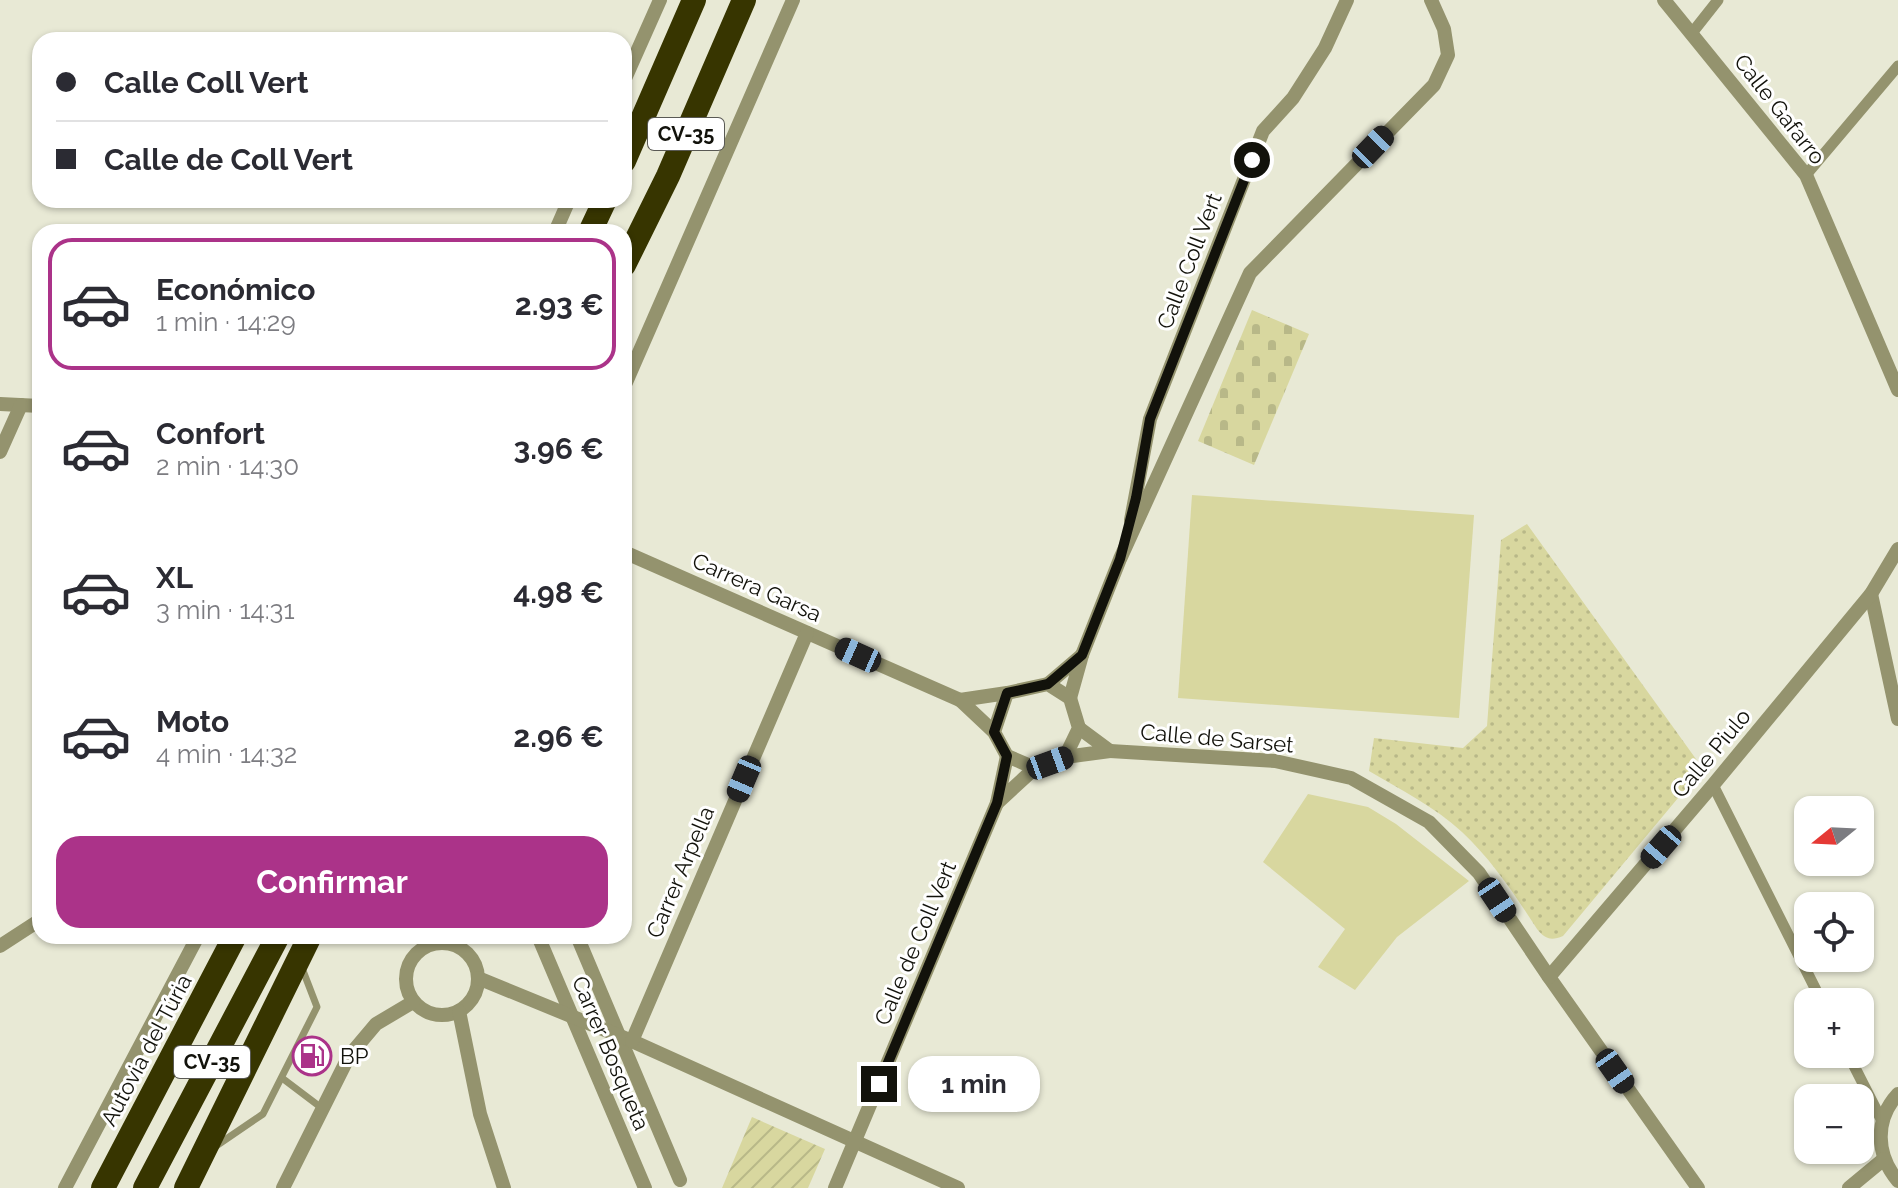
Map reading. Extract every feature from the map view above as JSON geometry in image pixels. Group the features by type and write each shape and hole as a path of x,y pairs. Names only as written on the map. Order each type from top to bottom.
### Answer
{"highway":[{"name":"CV-35","path":"632,143 694,0"},
{"name":"CV-35","path":"632,249 668,176 744,0"},
{"name":"Autovia del Túria","path":"103,1188 231,944"},
{"name":"CV-35","path":"145,1188 274,944"},
{"path":"186,1188 306,944"}],"street":[{"path":"632,63 660,0"},
{"path":"632,369 793,0"},
{"name":"Calle Coll Vert","path":"1120,559 1136,498 1150,419 1263,131 1293,98 1325,48 1347,0"},
{"name":"Calle Coll Vert","path":"1070,698 1082,655 1120,559 1250,273 1434,85 1448,55 1444,29 1431,0"},
{"name":"Calle Gafarro","path":"1664,0 1806,175 1898,390"},
{"path":"1692,33 1718,0"},
{"path":"1806,175 1898,66"},
{"path":"0,404 32,406"},
{"path":"0,452 21,405"},
{"name":"Calle Piulo","path":"1549,977 1871,594 1898,549"},
{"name":"Carrera Garsa","path":"632,556 960,700 994,732"},
{"path":"1871,594 1898,719"},
{"name":"Carrer Arpella","path":"626,1039 807,633"},
{"name":"Calle Coll Vert","path":"1048,684 1082,655"},
{"path":"960,700 1048,684 1070,698 1079,728 1065,757 1035,768 1007,756 994,732 1007,693"},
{"name":"Calle de Sarset","path":"1079,728 1110,751"},
{"name":"Calle de Sarset","path":"1065,757 1110,751 1275,761 1351,778 1429,822 1479,873 1698,1188"},
{"name":"Calle de Coll Vert","path":"835,1188 997,803 1007,756"},
{"name":"Calle de Coll Vert","path":"997,803 1035,768"},
{"path":"1713,785 1815,988"},
{"path":"0,946 32,925"},
{"path":"65,1188 194,944"},
{"path":"433,944 413,957 405,979 413,1002 434,1015 447,1015 459,1011 473,997 478,978 472,959 460,944"},
{"name":"Carrer Bosqueta","path":"541,944 645,1188"},
{"name":"Carrer Bosqueta","path":"581,944 626,1039 680,1180"},
{"path":"478,978 626,1039 958,1188"},
{"path":"283,1188 349,1056 376,1024 413,1002"},
{"path":"459,1011 480,1114 504,1188"},
{"path":"1855,1068 1882,1121"},
{"path":"1885,1188 1898,1182 1884,1159 1880,1140 1882,1121 1898,1094"},
{"path":"1849,1188 1884,1159"}],"lane":[{"path":"204,1154 263,1114 317,1007 298,958"},
{"path":"282,1078 323,1109"}],"green space":[{"path":"1252,310 1309,334 1254,465 1198,441"},
{"path":"1192,495 1474,515 1459,718 1178,698"},
{"path":"1527,524 1701,766 1688,786 1563,936 1555,938 1548,938 1540,932 1493,866 1452,823 1369,771 1374,738 1463,748 1487,726 1501,540"},
{"path":"1308,794 1368,807 1396,824 1469,881 1397,937 1355,990 1318,967 1345,929 1263,862"},
{"path":"752,1117 825,1149 808,1188 722,1188"}],"place":[{"name":"BP","path":"312,1056"}],"route":[{"path":"879,1084 997,803 1007,756 994,732 1007,693 1048,684 1082,655 1120,559 1136,498 1150,419 1252,160"}]}
